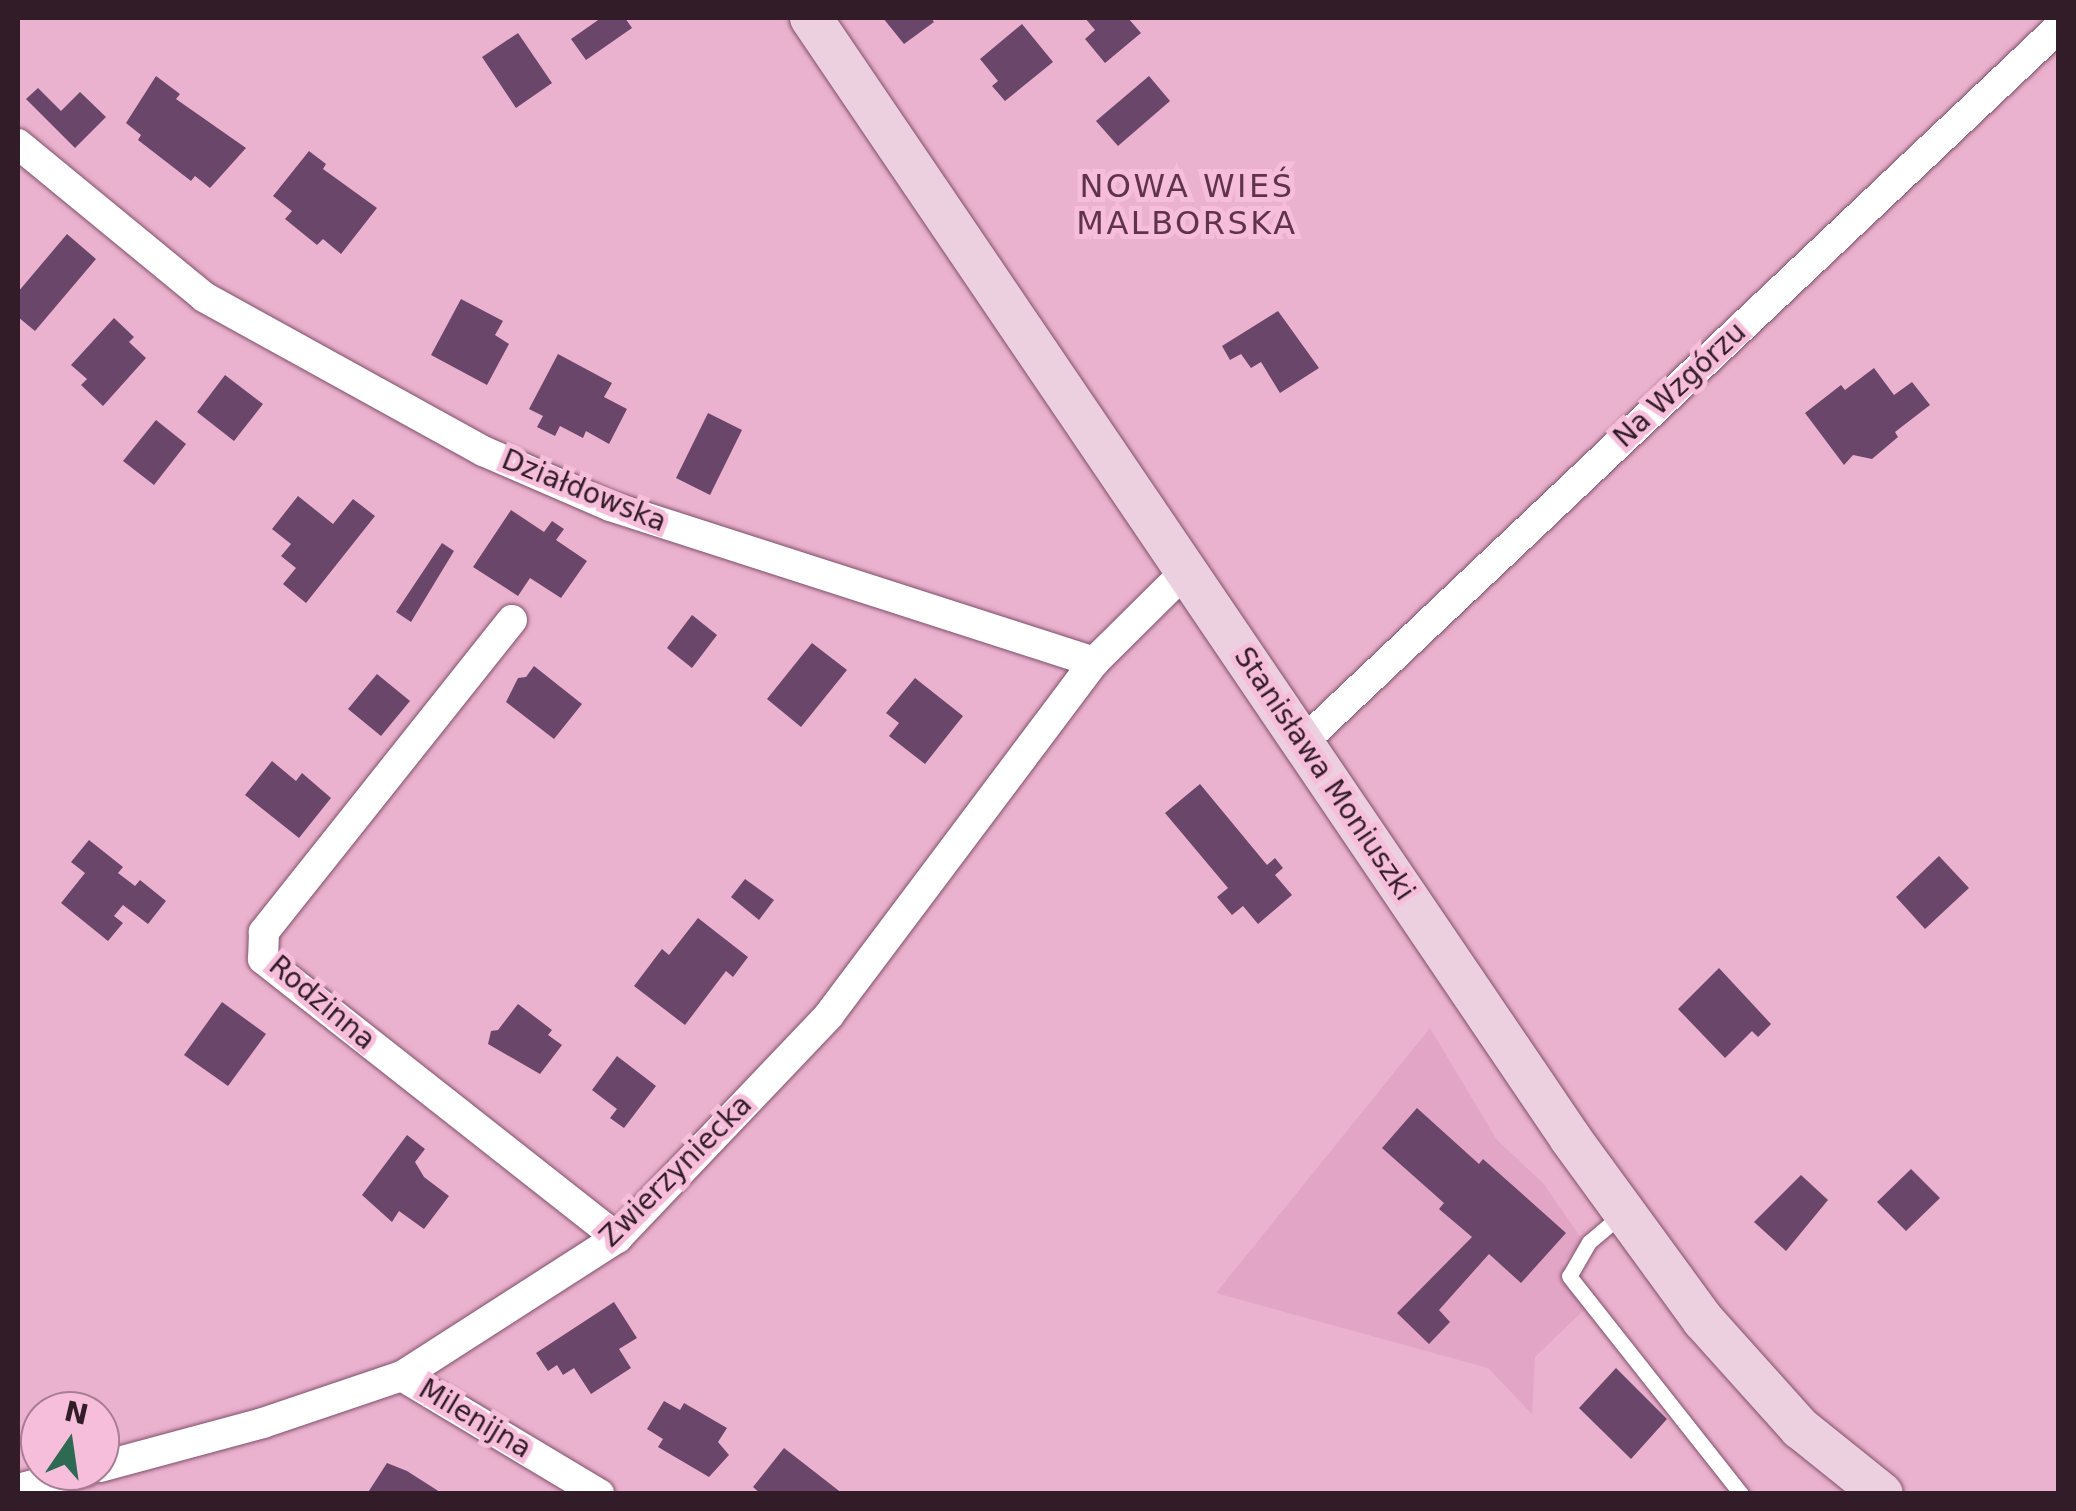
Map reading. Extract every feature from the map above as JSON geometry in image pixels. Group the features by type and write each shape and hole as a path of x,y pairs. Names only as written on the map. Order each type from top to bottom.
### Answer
{"main road":[{"name":"Stanisława Moniuszki","path":"811,18 1624,1212 1703,1320 1800,1428 1882,1494"}],"street":[{"name":"Na Wzgórzu","path":"1302,742 2058,28"},
{"name":"Działdowska","path":"18,144 204,297 483,450 610,506 1094,662"},
{"path":"1094,662 1187,570"},
{"name":"Rodzinna","path":"512,620 264,932 263,959 616,1238"},
{"name":"Zwierzyniecka","path":"120,1462 263,1423 402,1376 616,1238 829,1014 1094,662"},
{"name":"Milenijna","path":"402,1376 599,1494"}],"lane":[{"path":"1624,1212 1590,1242 1569,1276 1740,1494"}],"shaded area":[{"path":"1430,1028 1497,1140 1543,1183 1584,1242 1562,1263 1586,1308 1535,1357 1532,1414 1488,1368 1216,1293"}],"building":[{"path":"601,18 625,18 632,28 586,60 571,39"},
{"path":"883,18 931,18 934,22 904,44"},
{"path":"1085,18 1128,18 1141,33 1105,63 1085,39 1095,30"},
{"path":"1022,24 1053,62 1005,101 992,86 998,81 980,59"},
{"path":"518,33 552,83 516,108 482,57"},
{"path":"156,76 180,94 176,99 246,148 210,188 195,176 191,181 138,140 141,135 126,123"},
{"path":"1149,76 1170,101 1118,146 1096,121"},
{"path":"38,88 61,111 80,92 106,117 75,148 26,99"},
{"path":"309,151 326,164 323,169 377,208 341,254 323,239 317,245 285,219 292,211 273,196"},
{"path":"67,234 96,259 35,331 18,317 18,292"},
{"path":"461,299 503,321 495,335 509,344 487,385 431,355"},
{"path":"1278,311 1319,368 1280,393 1261,362 1251,368 1241,354 1230,360 1222,346"},
{"path":"114,318 134,337 129,342 146,358 103,406 81,385 87,379 71,365"},
{"path":"558,354 612,383 604,397 627,409 609,444 586,431 583,438 560,426 555,436 537,427 543,416 529,409"},
{"path":"1874,368 1894,395 1912,382 1930,405 1895,432 1898,437 1872,459 1853,455 1844,465 1805,413 1841,385 1845,390"},
{"path":"225,375 263,404 234,441 197,412"},
{"path":"708,413 742,430 710,495 676,478"},
{"path":"156,420 186,444 154,485 123,461"},
{"path":"298,496 333,524 353,499 375,516 306,603 283,584 296,568 281,556 291,544 272,529"},
{"path":"511,510 544,532 552,521 564,529 556,540 587,561 561,598 530,578 518,596 473,567"},
{"path":"442,543 454,551 411,622 396,612"},
{"path":"692,615 717,635 692,668 667,648"},
{"path":"812,643 847,670 801,727 767,699"},
{"path":"534,666 582,704 554,739 506,702 518,678 526,677"},
{"path":"377,674 410,701 381,736 348,709"},
{"path":"915,678 963,716 925,764 889,736 899,723 886,713"},
{"path":"272,761 296,781 302,773 331,798 299,838 245,795"},
{"path":"1200,784 1267,865 1275,858 1283,868 1275,875 1292,895 1258,924 1243,906 1232,915 1217,897 1228,888 1165,813"},
{"path":"89,840 123,867 118,873 135,886 140,880 166,901 148,924 123,905 114,916 123,923 108,941 61,903 85,873 71,862"},
{"path":"1939,856 1969,888 1925,929 1896,897"},
{"path":"745,879 774,900 759,920 731,897"},
{"path":"698,918 748,957 733,977 726,971 685,1025 634,986 662,949 669,955"},
{"path":"1719,968 1771,1024 1758,1037 1752,1031 1725,1058 1678,1009"},
{"path":"222,1002 266,1034 228,1086 184,1055"},
{"path":"518,1004 552,1030 548,1035 562,1045 540,1074 488,1044 491,1031 498,1030"},
{"path":"617,1056 656,1086 624,1128 610,1118 617,1109 592,1090"},
{"path":"1417,1108 1479,1164 1483,1159 1566,1233 1521,1283 1489,1254 1439,1310 1450,1322 1429,1344 1397,1313 1472,1237 1439,1209 1444,1203 1382,1148"},
{"path":"407,1135 425,1149 415,1162 424,1177 449,1196 424,1229 399,1211 392,1222 362,1195"},
{"path":"1911,1169 1940,1198 1906,1231 1877,1202"},
{"path":"1801,1175 1828,1200 1786,1251 1754,1222"},
{"path":"614,1302 637,1338 619,1349 631,1368 591,1394 574,1368 563,1375 557,1365 548,1371 536,1353"},
{"path":"1616,1368 1667,1419 1631,1459 1579,1408"},
{"path":"664,1401 680,1410 684,1403 727,1428 718,1442 729,1455 709,1477 658,1447 663,1439 647,1429"},
{"path":"784,1448 843,1494 761,1494 753,1487"},
{"path":"387,1463 407,1471 443,1494 367,1494"}],"district":[{"name":"NOWA WIEŚ MALBORSKA","path":"1187,206"}]}
